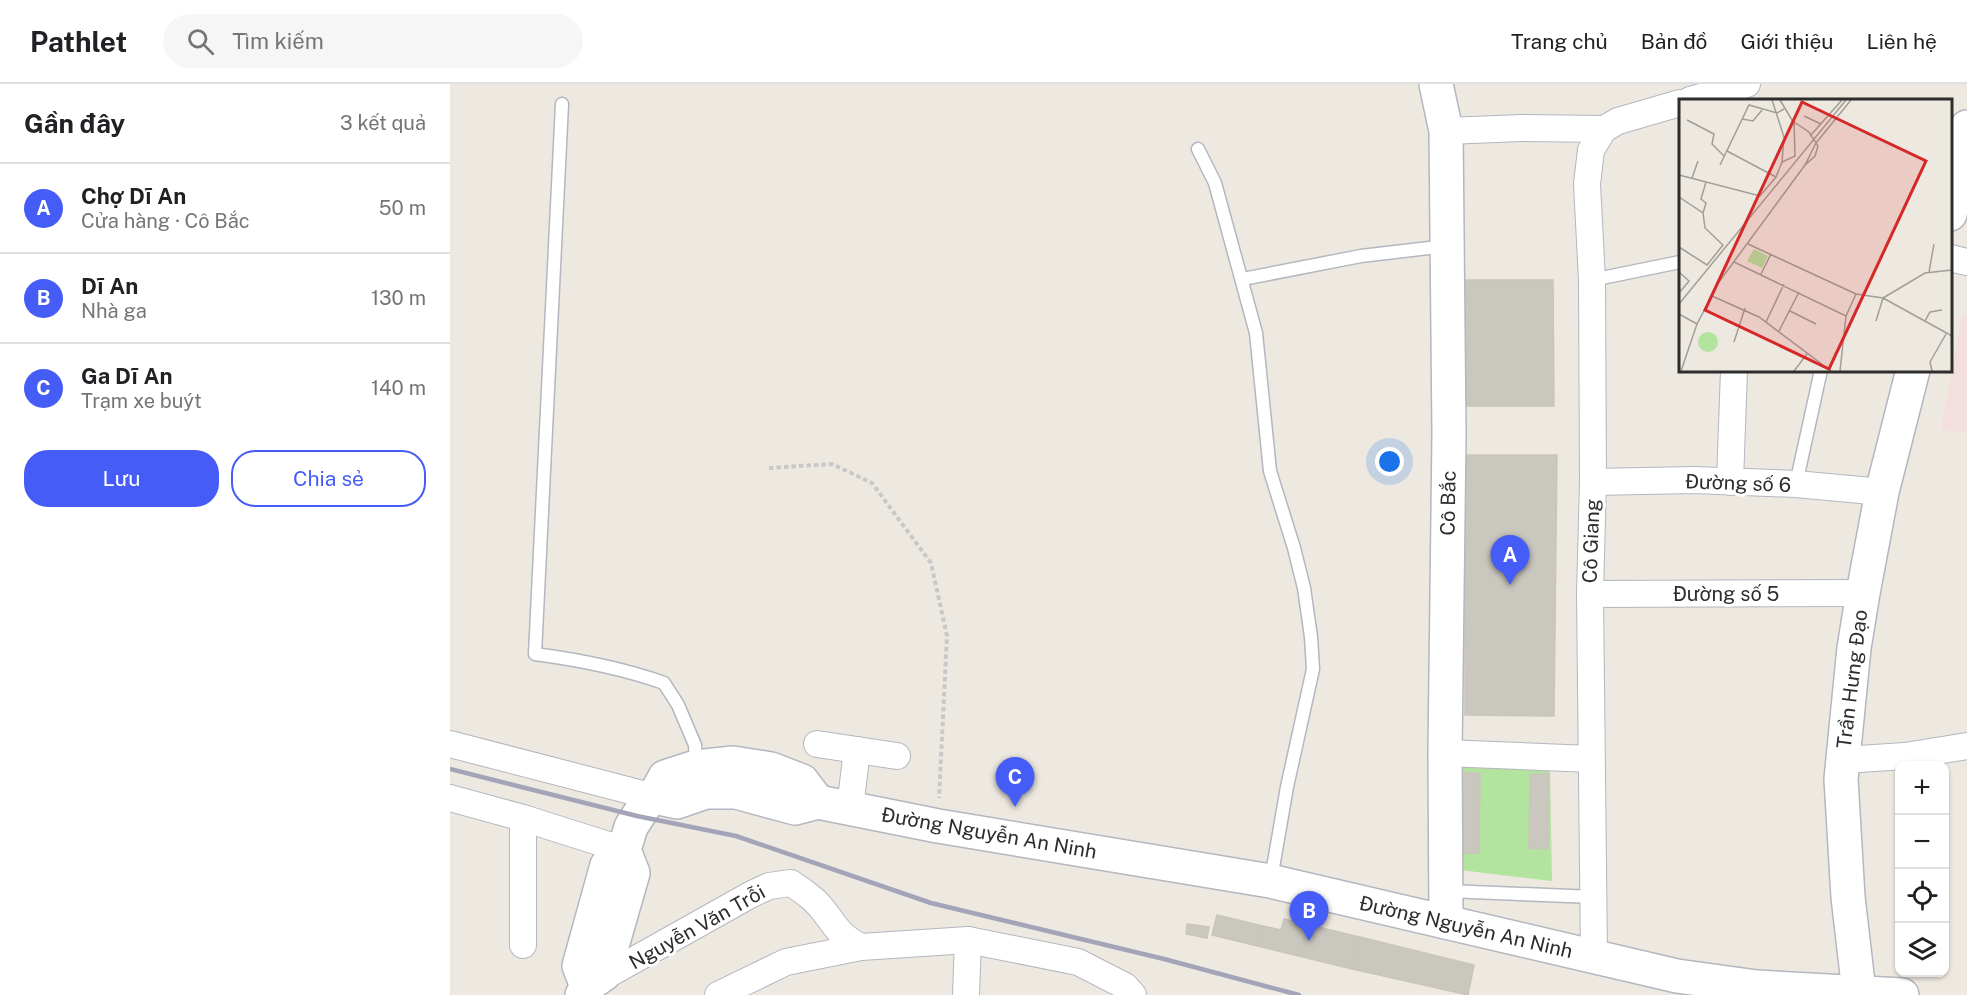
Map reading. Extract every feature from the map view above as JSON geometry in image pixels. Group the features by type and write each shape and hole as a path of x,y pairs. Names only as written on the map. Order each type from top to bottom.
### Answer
{"main road":[{"name":"Cô Bắc","path":"1436,84 1446,131 1449,434 1445,753 1446,907"},
{"path":"1952,208 1962,180 1967,128"},
{"name":"Trần Hưng Đạo","path":"1859,992 1848,897 1841,779 1854,648 1863,593 1882,492 1912,372"},
{"path":"585,991 579,966 607,865 624,850 631,827 645,805 654,797 665,777 696,767 733,763 771,769 801,781 818,802"},
{"name":"Đường Nguyễn An Ninh","path":"654,797 677,802 706,792 736,792 795,808 818,802 938,826 1446,907 1594,957 1635,968 1717,982 1902,995"}],"street":[{"path":"1694,99 1747,84"},
{"path":"1446,131 1522,128 1604,129 1618,121 1679,103"},
{"name":"Cô Giang","path":"1594,957 1590,594 1593,482 1592,280 1587,184 1591,150 1604,129"},
{"path":"1952,258 1967,262"},
{"path":"1730,482 1734,372"},
{"name":"Đường số 6","path":"1593,482 1694,480 1796,484 1882,492"},
{"name":"Đường số 5","path":"1590,594 1863,593"},
{"path":"450,744 654,797"},
{"path":"817,744 897,756"},
{"path":"1843,760 1905,756 1967,746"},
{"path":"850,808 857,750"},
{"path":"1445,753 1591,759"},
{"path":"450,798 624,850"},
{"path":"523,818 523,945"},
{"name":"Nguyễn Văn Trỗi","path":"585,991 705,918 769,886 791,883 816,901 832,924 848,940 861,947"},
{"path":"966,995 968,940"},
{"path":"718,995 786,962 861,947 968,940 1078,962 1125,986 1133,995"}],"lane":[{"path":"562,104 535,654 608,666 664,683 678,705 695,745 696,767"},
{"path":"1198,148 1215,183 1257,333 1270,471 1304,588 1311,637 1313,669 1287,787 1270,880"},
{"path":"1243,279 1362,256 1447,246"},
{"path":"1592,280 1679,262"},
{"path":"1796,484 1821,372"},
{"path":"1446,907 1594,897"}],"path":[{"path":"769,468 832,464 872,483 931,562 947,636 938,826"}],"shaded area":[{"path":"1962,314 1967,315 1967,433 1941,430"}],"green space":[{"path":"1461,765 1550,768 1552,881 1460,870"}],"building":[{"path":"1458,280 1553,280 1554,406 1460,406"},
{"path":"1465,455 1557,455 1554,716 1465,715"},
{"path":"1462,773 1480,773 1479,853 1461,853"},
{"path":"1530,774 1549,774 1548,849 1529,848"},
{"path":"1217,915 1263,926 1258,946 1212,935"},
{"path":"1284,919 1360,937 1352,969 1258,946 1263,926 1281,930"},
{"path":"1187,924 1209,927 1207,938 1186,934"},
{"path":"1360,937 1474,965 1468,995 1352,969"}],"railway":[{"path":"450,769 637,816 736,836 931,903 1164,959 1299,995"}],"place":[{"name":"Chợ Dĩ An","path":"1510,585"},
{"name":"Ga Dĩ An","path":"1015,807"},
{"name":"Dĩ An","path":"1309,941"}]}
